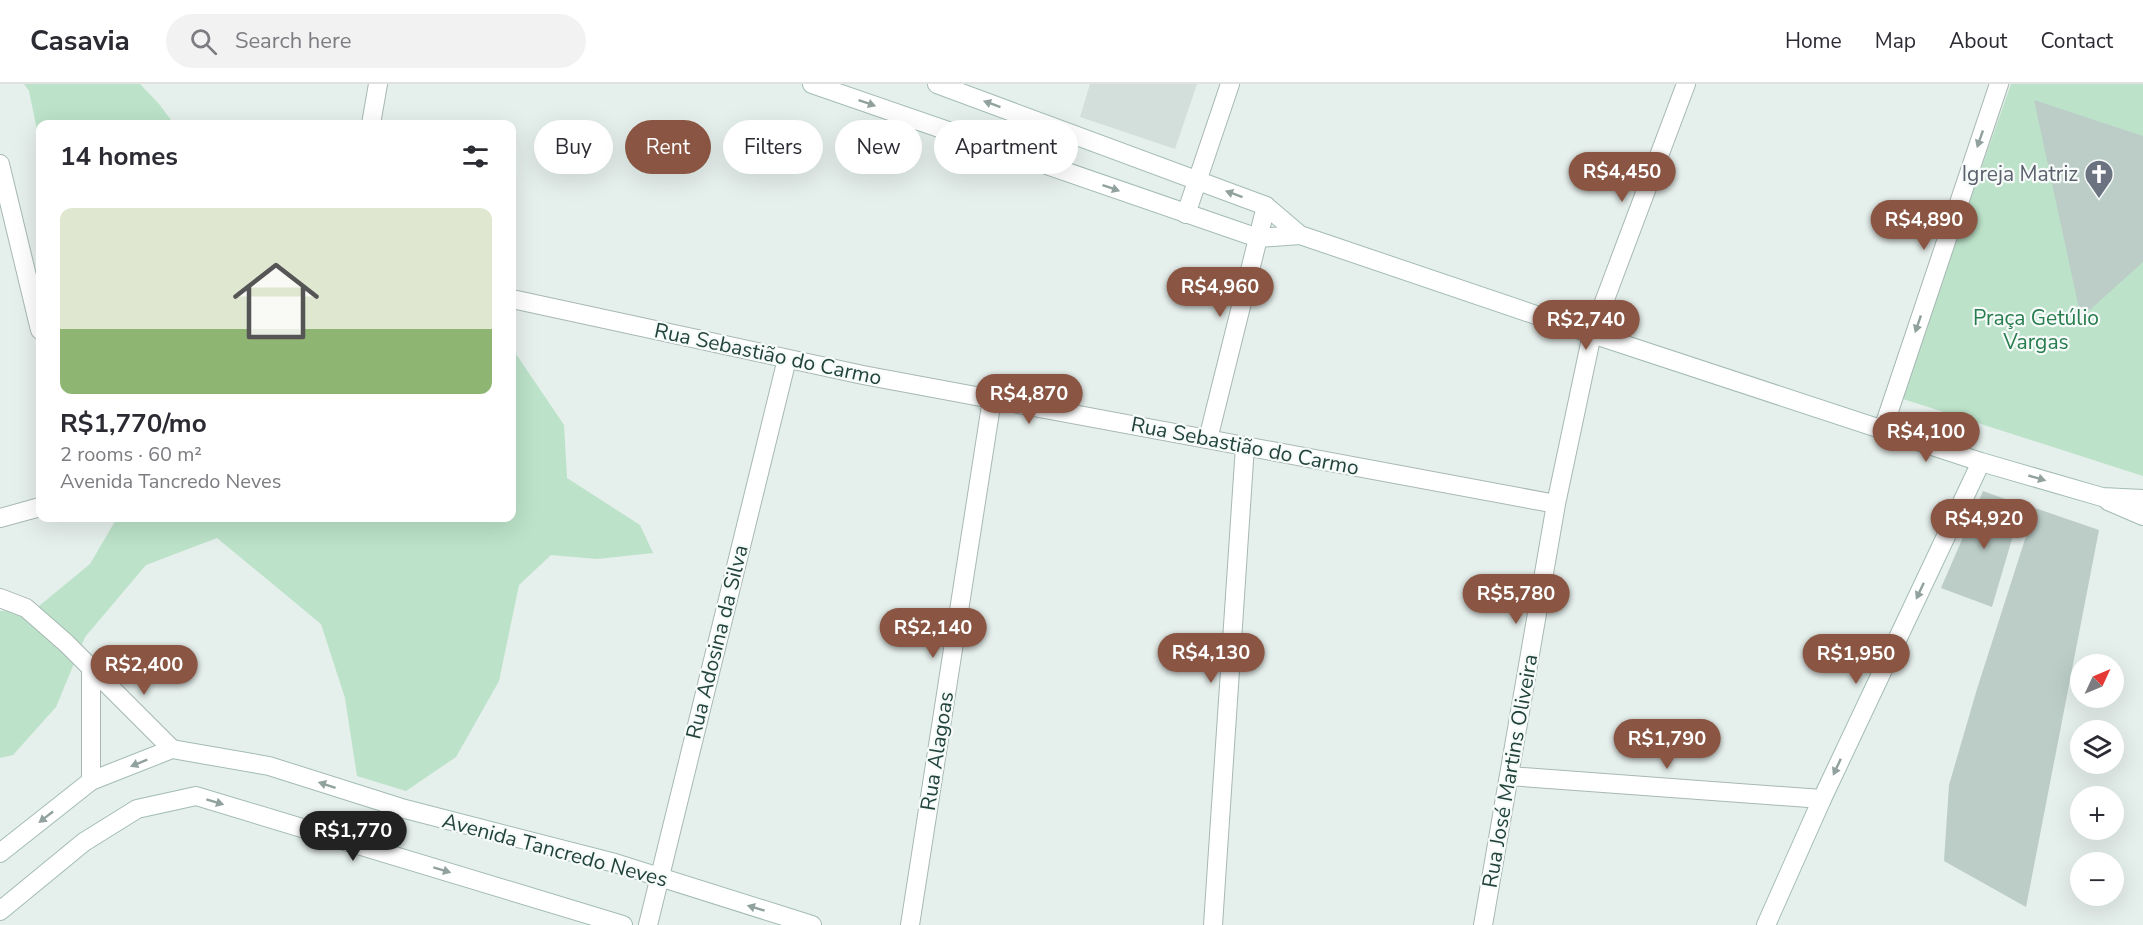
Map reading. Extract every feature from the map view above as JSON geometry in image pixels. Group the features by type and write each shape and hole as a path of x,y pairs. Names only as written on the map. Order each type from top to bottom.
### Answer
{"street":[{"path":"372,120 378,84"},
{"path":"812,84 1258,238 1300,235"},
{"path":"938,84 1266,206 1300,235 1981,462 2102,497 2143,516"},
{"path":"1186,214 1230,84"},
{"name":"Rua José Martins Oliveira","path":"1483,925 1556,504 1592,334 1686,84"},
{"path":"1883,429 1999,84"},
{"path":"0,164 36,313"},
{"path":"1208,439 1266,206"},
{"name":"Rua Sebastião do Carmo","path":"516,300 787,359 1556,504"},
{"name":"Rua Adosina da Silva","path":"648,925 787,359"},
{"name":"Rua Alagoas","path":"910,925 992,399"},
{"path":"1213,925 1245,446"},
{"path":"1766,925 1822,799 1981,462"},
{"path":"2102,497 2143,499"},
{"path":"0,519 36,508"},
{"path":"0,598 26,608 91,668 172,749 91,781 0,853"},
{"path":"91,668 91,781"},
{"name":"Avenida Tancredo Neves","path":"172,749 269,766 405,809 615,863 812,925"},
{"path":"1509,776 1822,799"},
{"path":"0,911 84,842 137,809 196,796 623,925"}],"shaded area":[{"path":"1090,84 1197,84 1175,149 1080,117"}],"green space":[{"path":"24,84 140,84 171,120 36,120 36,125 29,91"},
{"name":"Praça Getúlio Vargas","path":"2011,84 2143,84 2143,476 1900,398"},
{"path":"516,354 564,425 567,478 640,525 653,553 597,559 551,555 519,585 499,681 456,757 406,791 357,776 345,698 321,624 217,538 146,565 85,637 56,707 13,755 0,758 0,611 33,611 90,564 115,522 516,522"}],"building":[{"name":"Igreja Matriz","path":"2034,100 2143,136 2143,262 2081,318"},
{"path":"1983,491 2022,505 1992,607 1941,588"},
{"path":"2035,508 2099,530 2075,654 2070,654 2070,680 2026,907 1944,861 1949,785"}],"place":[{"name":"Igreja Matriz","path":"2099,200"}]}
